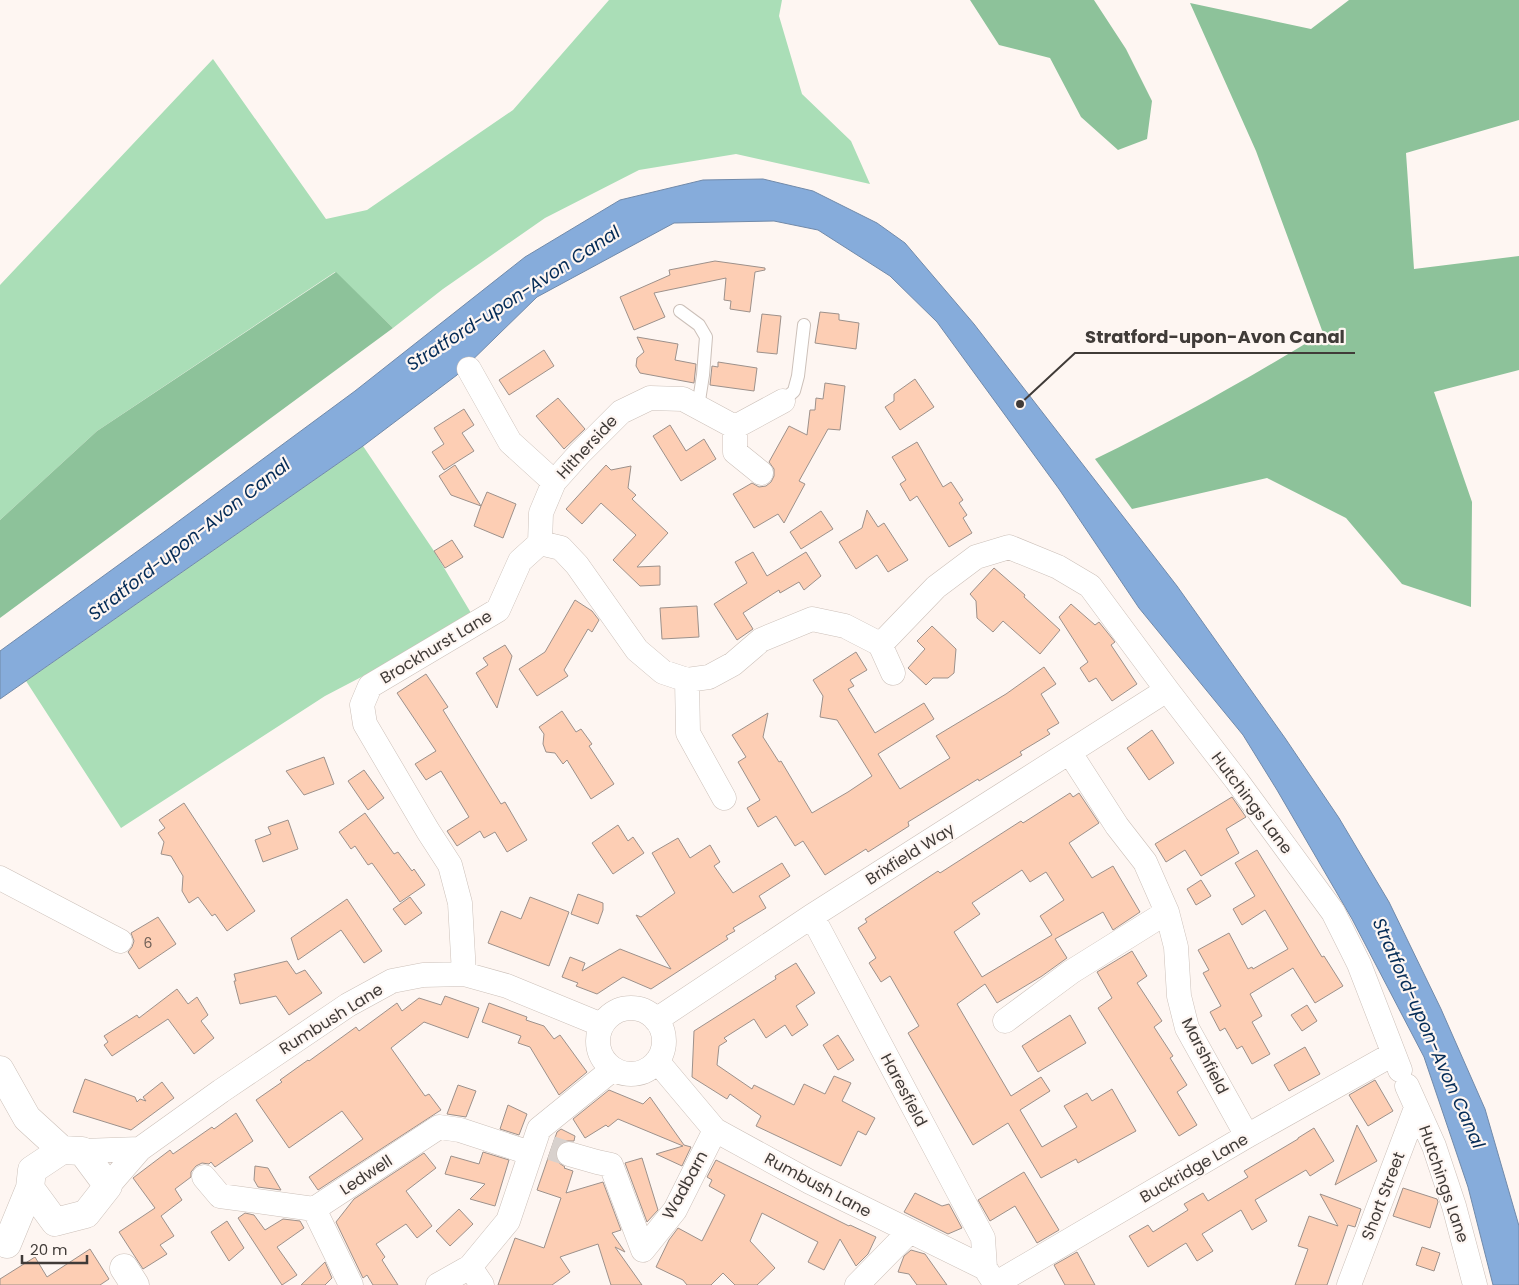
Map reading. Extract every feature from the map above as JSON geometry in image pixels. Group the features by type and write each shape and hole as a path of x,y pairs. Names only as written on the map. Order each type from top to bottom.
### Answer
{"street":[{"name":"Hitherside","path":"469,369 510,442 554,482"},
{"name":"Hitherside","path":"540,543 541,513 554,482 620,412 650,398 683,399 735,427"},
{"path":"762,473 735,452 735,427 783,401"},
{"path":"540,543 561,548 577,565 637,650 662,672 687,680 709,676 733,664 761,640 812,618 845,626 879,642 892,673"},
{"name":"Brockhurst Lane","path":"464,974 460,903 450,865 365,724 362,705 370,686 498,610 520,561 540,543"},
{"name":"Hutchings Lane","path":"879,642 885,640 936,587 976,557 1009,547 1058,567 1090,586 1333,912 1359,964 1400,1070 1434,1146 1449,1188 1475,1285"},
{"path":"687,680 688,733 724,798"},
{"name":"Brixfield Way","path":"656,1020 812,916 1167,690"},
{"name":"Marshfield","path":"1070,753 1117,826 1146,862 1167,912 1176,947 1179,996 1187,1028 1247,1136"},
{"path":"0,878 120,941"},
{"path":"1005,1021 1071,972 1167,912"},
{"name":"Haresfield","path":"812,916 983,1238 992,1279"},
{"name":"Rumbush Lane","path":"108,1186 140,1149 221,1091 348,1005 392,981 423,975 464,974 507,986 602,1025"},
{"path":"628,1008 648,1013 656,1020 662,1030 664,1040 662,1051 657,1061 650,1068 632,1074 622,1073 613,1069 600,1054 598,1034 602,1025 613,1014 628,1008"},
{"name":"Rumbush Lane","path":"657,1061 715,1130 810,1182 909,1232 992,1279"},
{"path":"438,1285 476,1276 546,1149 539,1129 613,1069"},
{"path":"0,1070 27,1118 72,1151 108,1186 86,1214 55,1222 3,1247"},
{"name":"Buckridge Lane","path":"992,1279 1247,1136 1400,1070"},
{"name":"Short Street","path":"1350,1285 1416,1108"},
{"path":"27,1118 31,1179 55,1222"},
{"name":"Ledwell","path":"314,1209 439,1127 546,1149"},
{"name":"Wadbarn","path":"546,1149 611,1164 643,1250 675,1210 715,1130"},
{"path":"3,1247 31,1179 72,1151 140,1149"},
{"path":"204,1177 220,1196 314,1209 351,1285"},
{"path":"857,1285 909,1232"}],"lane":[{"path":"680,311 698,325 706,337 698,407"},
{"path":"783,401 794,391 798,376 804,325"}],"green space":[{"path":"609,0 782,0 779,16 802,94 851,141 870,184 736,154 639,170 545,218 443,289 393,328 335,272 97,431 0,520 0,285 213,59 326,219 367,210 513,110"},
{"path":"970,0 1094,0 1126,49 1152,101 1147,139 1118,150 1081,117 1050,58 999,45"},
{"path":"1349,0 1519,0 1519,120 1406,153 1414,269 1519,256 1519,370 1434,392 1472,502 1471,607 1402,584 1346,518 1267,478 1132,509 1095,459 1210,399 1323,333 1256,151 1190,3 1311,29"},
{"path":"336,272 393,328 0,618 0,520 97,431"},
{"path":"363,446 434,551 474,618 325,696 121,828 26,681"}],"water":[{"path":"763,179 813,191 877,223 905,243 974,324 1177,586 1285,738 1339,818 1389,902 1441,1009 1485,1109 1519,1226 1519,1285 1493,1285 1468,1187 1424,1057 1352,919 1243,735 1139,608 1059,489 937,322 890,276 818,230 774,221 674,223 537,297 457,375 363,446 0,699 0,651 355,391 525,257 620,200 703,180"}],"building":[{"path":"715,261 765,268 765,270 755,272 750,312 730,309 731,301 724,300 726,278 654,293 665,317 634,330 620,297 670,275 669,270"},
{"path":"820,312 839,314 839,320 859,323 856,349 815,343"},
{"path":"762,314 781,316 777,354 757,352"},
{"path":"637,337 678,344 675,360 696,364 694,383 640,373 636,366 637,358 644,352"},
{"path":"544,350 554,366 509,395 499,380"},
{"path":"718,362 757,368 754,391 710,385 712,366 718,367"},
{"path":"915,379 934,407 900,430 885,407 894,401 894,394"},
{"path":"825,383 845,386 840,430 828,429 799,481 805,484 784,523 778,514 754,528 733,494 752,483 759,487 766,486 771,482 774,476 774,469 769,462 789,426 807,435 810,410 815,410 816,398 823,399"},
{"path":"558,398 585,429 564,449 536,416"},
{"path":"464,409 474,425 462,433 474,451 444,470 432,452 444,444 434,428"},
{"path":"670,425 686,451 704,439 716,459 681,481 653,436"},
{"path":"917,442 943,487 951,482 963,500 959,503 967,515 963,518 972,533 949,547 917,496 910,501 900,484 906,480 892,457"},
{"path":"455,465 481,506 451,495 439,476"},
{"path":"606,465 611,470 631,466 628,488 636,495 632,499 668,533 637,567 660,566 660,585 640,586 613,560 636,535 601,503 582,524 566,509"},
{"path":"487,492 516,504 503,538 474,526"},
{"path":"867,510 878,527 884,523 908,560 888,572 877,555 856,569 839,542 862,528"},
{"path":"821,511 833,529 801,549 790,532"},
{"path":"452,540 463,557 445,568 434,551"},
{"path":"753,552 767,576 806,552 821,576 804,590 799,582 780,593 779,590 743,613 753,629 737,640 714,604 747,583 735,562"},
{"path":"994,568 1025,595 1024,597 1060,630 1040,654 1003,621 993,632 977,618 976,601 970,594"},
{"path":"575,600 592,611 599,620 592,632 588,629 564,670 568,676 537,696 519,669 545,652"},
{"path":"1071,604 1095,625 1099,622 1115,642 1111,645 1137,684 1112,701 1096,678 1089,682 1080,668 1088,662 1059,617"},
{"path":"697,606 699,637 662,639 660,608"},
{"path":"932,626 956,649 954,673 948,678 933,678 926,685 908,668 925,649 917,641"},
{"path":"505,645 512,656 497,708 476,673 488,665 483,658"},
{"path":"856,652 867,670 850,680 854,686 848,689 875,733 924,703 934,719 878,754 900,789 950,758 936,736 1006,694 1044,667 1056,684 1041,694 1059,723 1047,730 1050,734 1020,752 1022,755 979,781 978,779 908,822 909,826 868,852 866,849 825,875 803,841 795,846 776,816 758,827 747,808 760,800 738,762 746,757 732,735 768,713 763,737 779,762 781,761 812,813 872,776 837,720 820,717 823,696 813,680"},
{"path":"426,674 448,707 443,710 501,804 505,802 527,840 507,852 495,832 484,838 480,831 457,846 447,831 469,817 441,771 426,780 415,764 436,751 397,693"},
{"path":"562,711 576,732 581,729 592,744 589,746 614,784 591,799 567,760 563,764 555,753 546,752 543,744 544,734 539,727"},
{"path":"1152,730 1174,763 1149,780 1127,748"},
{"path":"324,757 334,784 304,795 286,771"},
{"path":"364,770 384,798 368,810 348,781"},
{"path":"1070,793 1073,797 1079,793 1099,823 1069,843 1092,878 1113,866 1140,912 1113,930 1103,912 1055,939 1067,958 1042,976 997,1003 985,984 957,1004 1011,1096 1041,1077 1050,1091 1020,1110 1042,1147 1077,1127 1064,1106 1087,1093 1092,1101 1112,1089 1136,1131 1078,1163 1076,1159 1041,1178 1008,1123 973,1145 908,1033 919,1026 890,976 881,982 869,963 876,958 858,928 867,922 865,919 938,871 940,873 1021,821 1023,823","holes":["1022,870 1030,882 1046,872 1064,900 1040,916 1052,935 982,977 954,932 980,914 972,903"]},
{"path":"1232,797 1246,817 1226,829 1239,853 1201,876 1185,850 1166,862 1155,844"},
{"path":"184,803 255,911 227,931 215,914 212,916 198,897 189,903 182,891 183,876 171,856 161,854 164,842 158,833 165,828 159,820"},
{"path":"365,813 394,854 398,852 412,871 414,869 425,885 400,902 372,863 368,865 355,846 351,849 339,832"},
{"path":"288,820 298,849 263,862 255,840 271,834 268,827"},
{"path":"618,825 628,841 633,837 644,853 613,874 592,843"},
{"path":"678,838 690,858 710,845 720,862 714,866 733,893 782,863 790,876 759,896 766,908 733,928 735,931 726,936 728,939 651,989 623,977 597,994 576,986 578,983 562,977 570,957 585,963 582,971 620,949 671,969 636,915 641,917 675,893 652,853"},
{"path":"1257,850 1322,957 1324,956 1343,986 1315,1003 1293,968 1250,994 1262,1016 1252,1022 1270,1054 1252,1064 1242,1046 1237,1049 1225,1028 1220,1031 1210,1012 1221,1006 1203,973 1209,970 1198,950 1229,933 1248,969 1252,967 1253,969 1288,949 1265,910 1242,925 1233,909 1255,896 1235,863"},
{"path":"1201,880 1211,896 1196,905 1187,889"},
{"path":"578,894 603,903 603,910 598,924 571,914"},
{"path":"410,897 422,913 405,925 393,909"},
{"path":"530,897 569,912 549,966 488,943 501,911 521,919"},
{"path":"347,899 382,951 364,963 341,930 298,960 291,938"},
{"path":"158,917 176,944 139,969 128,952 134,941 131,933"},
{"path":"1132,951 1147,976 1137,983 1162,1021 1154,1027 1173,1056 1170,1058 1187,1085 1177,1092 1197,1125 1179,1136 1098,1008 1112,998 1097,972"},
{"path":"287,961 296,974 305,970 322,993 289,1015 276,996 240,1004 234,974"},
{"path":"796,963 815,993 796,1006 808,1025 792,1036 785,1025 766,1038 754,1019 724,1038 727,1041 719,1046 717,1065 752,1089 754,1085 794,1105 804,1084 825,1094 834,1076 851,1083 842,1101 875,1118 866,1135 858,1131 841,1166 756,1126 761,1116 730,1094 727,1099 692,1077 694,1031 776,979 775,976"},
{"path":"177,989 188,1004 197,997 208,1015 201,1021 214,1038 194,1054 168,1019 112,1056 104,1045 108,1042 104,1036 137,1015 139,1018"},
{"path":"445,996 479,1008 468,1038 424,1022 391,1048 425,1096 429,1094 441,1110 318,1190 309,1177 363,1139 342,1111 289,1148 256,1100 282,1082 280,1080 308,1060 356,1027 359,1031 397,1003 402,1011 419,998 441,1005"},
{"path":"489,1003 527,1017 526,1020 544,1026 554,1039 560,1035 587,1072 559,1095 530,1047 518,1043 521,1036 482,1022"},
{"path":"1307,1005 1317,1021 1302,1031 1291,1015"},
{"path":"1070,1015 1086,1043 1038,1072 1022,1046"},
{"path":"838,1035 854,1060 838,1070 823,1045"},
{"path":"1305,1047 1320,1074 1289,1091 1274,1065"},
{"path":"85,1079 135,1097 137,1102 140,1099 146,1101 143,1097 162,1082 174,1098 131,1130 73,1112"},
{"path":"1375,1080 1393,1111 1368,1126 1349,1095"},
{"path":"458,1085 476,1091 466,1117 447,1114"},
{"path":"609,1090 643,1104 650,1097 684,1145 691,1147 682,1166 656,1154 683,1146 618,1119 608,1127 606,1125 585,1138 573,1119"},
{"path":"508,1105 527,1114 519,1135 500,1129"},
{"path":"236,1113 253,1141 215,1167 211,1162 196,1166 191,1172 191,1177 175,1189 182,1200 161,1216 174,1236 160,1245 167,1254 143,1269 119,1232 155,1208 133,1178 170,1150 173,1154"},
{"path":"1357,1125 1377,1161 1335,1185"},
{"path":"1314,1128 1334,1161 1310,1176 1306,1170 1255,1200 1267,1221 1252,1230 1241,1210 1202,1234 1213,1251 1197,1261 1186,1243 1148,1267 1129,1236 1148,1225 1153,1232 1188,1210 1184,1204 1203,1193 1208,1201 1248,1177 1244,1171"},
{"path":"561,1129 575,1136 574,1141 566,1141 560,1144 556,1151 556,1158 559,1163 564,1168 573,1171 566,1193 603,1182 621,1230 612,1233 625,1252 615,1247 642,1285 611,1285 598,1244 560,1257 570,1272 552,1285 498,1285 515,1238 544,1248 561,1198 537,1190 557,1132"},
{"path":"483,1152 509,1160 495,1206 470,1199 485,1184 445,1174 451,1156 479,1164"},
{"path":"424,1153 436,1168 406,1191 432,1226 417,1238 406,1224 376,1244 385,1257 382,1260 398,1285 373,1285 367,1275 363,1278 336,1222 354,1199"},
{"path":"642,1158 658,1210 647,1222 625,1163"},
{"path":"716,1160 849,1226 876,1237 868,1254 856,1266 840,1239 824,1270 808,1262 818,1242 762,1213 750,1241 775,1268 757,1285 735,1285 723,1273 711,1285 687,1285 683,1280 656,1267 669,1240 678,1228 702,1241 725,1195 709,1186 712,1180 707,1177"},
{"path":"255,1166 268,1168 281,1190 258,1187 254,1180"},
{"path":"1024,1172 1059,1230 1037,1243 1015,1206 990,1221 978,1200"},
{"path":"1403,1188 1437,1199 1438,1202 1430,1228 1393,1216"},
{"path":"915,1193 942,1206 949,1204 962,1228 948,1234 904,1212"},
{"path":"1320,1194 1361,1209 1355,1227 1348,1225 1327,1285 1295,1285 1308,1249 1298,1246 1309,1216 1338,1226"},
{"path":"459,1209 473,1224 450,1246 436,1231"},
{"path":"245,1213 254,1215 265,1230 283,1219 300,1221 304,1228 277,1247 297,1275 282,1285 238,1218"},
{"path":"227,1221 244,1248 229,1261 211,1232"},
{"path":"1422,1247 1440,1253 1434,1271 1416,1265"},
{"path":"90,1249 109,1279 100,1285 0,1285 0,1279 35,1257 47,1277"},
{"path":"911,1250 925,1254 947,1285 917,1285 909,1274 898,1272 904,1256"},
{"path":"1077,1252 1095,1285 1065,1285 1054,1265"},
{"path":"325,1262 332,1278 325,1285 301,1285"}],"tunnel":[{"path":"551,1148 569,1154"}],"place":[{"name":"Stratford-upon-Avon Canal","path":"1020,404"}]}
